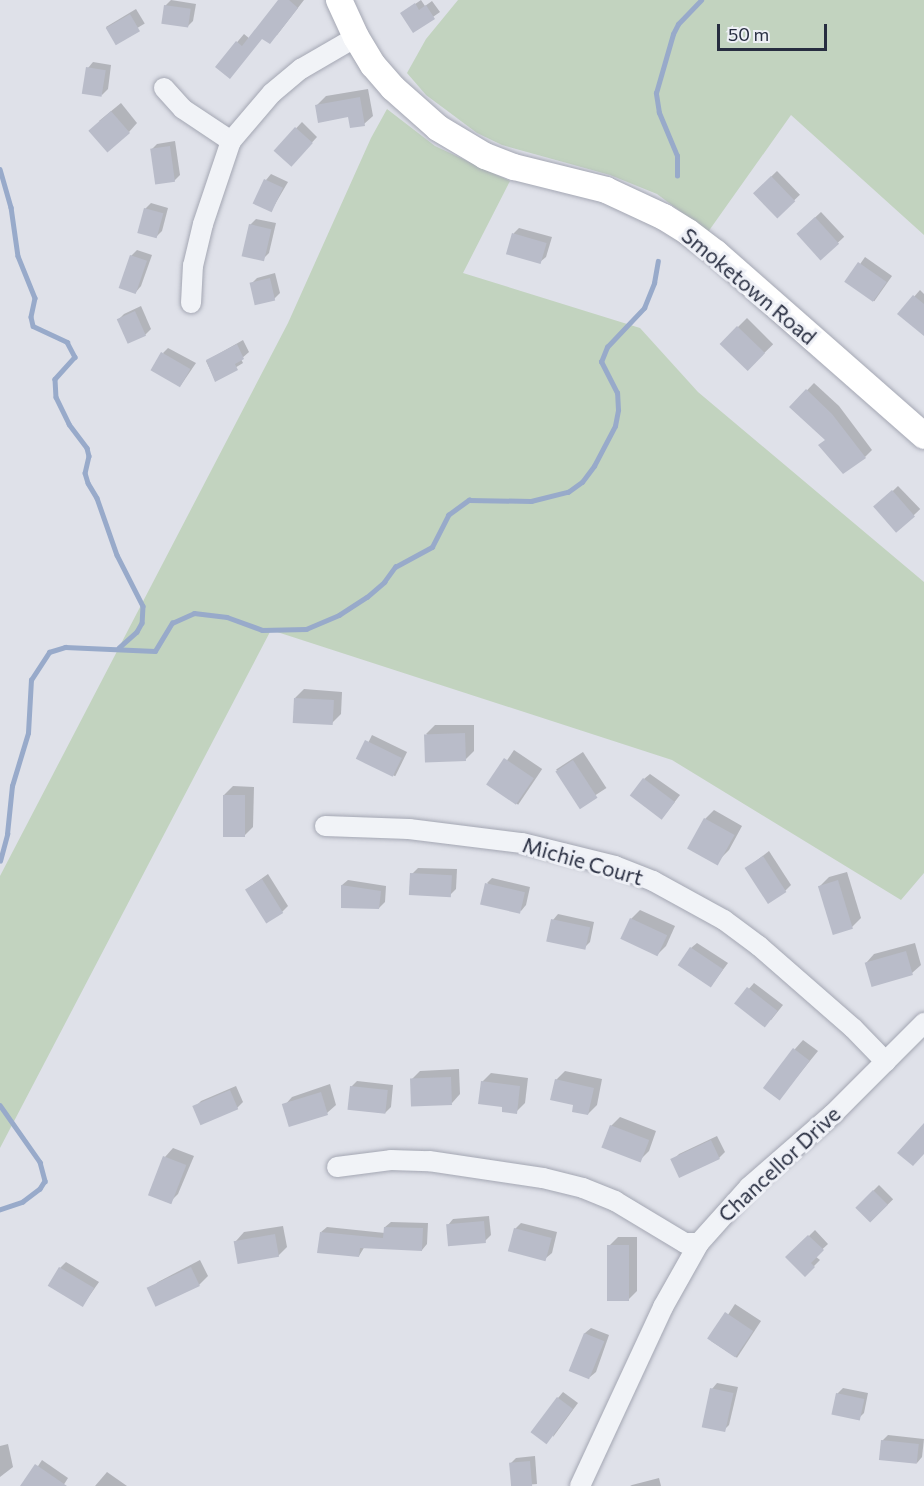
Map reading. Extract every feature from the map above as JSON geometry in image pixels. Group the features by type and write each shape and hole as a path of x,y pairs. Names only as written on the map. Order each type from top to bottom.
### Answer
{"main road":[{"name":"Smoketown Road","path":"339,0 356,37 393,88 438,128 458,142 514,167 606,190 664,217 688,232 716,253 924,436"}],"street":[{"path":"191,303 194,266 203,224 231,141 272,93 301,69 356,37"},
{"path":"164,88 183,110 231,141"},
{"name":"Michie Court","path":"326,826 409,829 522,843 615,866 653,880 724,920 759,946 853,1028 886,1062"},
{"name":"Chancellor Drive","path":"580,1486 663,1307 699,1244 749,1187 833,1114 924,1023"},
{"path":"337,1167 391,1160 429,1161 543,1178 583,1188 615,1201 685,1243 699,1244"}],"green space":[{"path":"458,0 924,0 924,235 791,115 708,232 657,194 610,175 502,145 477,133 426,95 407,73 426,39"},
{"path":"387,109 435,146 510,181 463,273 640,328 698,392 924,582 924,873 901,900 672,760 271,630 0,1148 0,876 288,323 371,138"}],"building":[{"path":"278,0 289,0 298,8 270,44 262,39 230,79 215,67 236,41 242,46"},
{"path":"415,3 419,10 426,5 435,19 413,33 400,13"},
{"path":"164,5 191,9 188,28 161,24"},
{"path":"130,14 140,31 116,45 106,28"},
{"path":"86,67 106,70 102,97 82,94"},
{"path":"360,97 365,126 350,128 348,117 318,123 315,105"},
{"path":"111,111 130,133 107,153 88,131"},
{"path":"295,127 313,143 291,167 274,151"},
{"path":"170,146 175,182 155,184 150,149"},
{"path":"771,176 795,201 777,219 753,193"},
{"path":"264,179 283,188 272,212 253,203"},
{"path":"144,208 163,213 157,238 137,233"},
{"path":"815,217 839,244 821,260 796,234"},
{"path":"249,224 271,229 264,261 242,256"},
{"path":"512,233 547,243 541,264 506,254"},
{"path":"130,255 147,261 136,294 119,288"},
{"path":"858,262 887,282 873,302 844,282"},
{"path":"270,278 275,300 255,305 250,283"},
{"path":"913,295 924,304 924,336 897,314"},
{"path":"135,311 146,336 128,344 117,319"},
{"path":"737,326 765,353 748,371 720,344"},
{"path":"237,344 244,359 235,364 238,370 215,382 206,360"},
{"path":"161,352 190,369 180,387 150,370"},
{"path":"806,389 832,414 866,458 843,474 818,445 825,440 789,407"},
{"path":"892,490 915,516 896,533 873,506"},
{"path":"294,698 334,700 333,725 293,723"},
{"path":"465,733 466,761 425,762 424,734"},
{"path":"365,740 402,758 393,777 356,759"},
{"path":"504,758 534,778 516,805 486,785"},
{"path":"573,760 598,798 580,809 555,771"},
{"path":"643,778 675,802 662,820 630,796"},
{"path":"223,795 245,795 245,837 223,837"},
{"path":"704,818 735,835 718,866 687,849"},
{"path":"763,856 786,892 768,904 745,868"},
{"path":"410,873 452,875 451,897 409,895"},
{"path":"262,879 283,913 266,924 245,890"},
{"path":"838,880 853,929 833,935 818,886"},
{"path":"485,883 525,892 520,914 480,904"},
{"path":"341,885 381,891 379,909 341,908"},
{"path":"630,918 667,935 657,956 620,939"},
{"path":"551,919 590,927 585,950 546,941"},
{"path":"690,947 723,969 711,988 678,965"},
{"path":"906,951 913,975 872,987 865,963"},
{"path":"747,987 778,1011 765,1028 734,1004"},
{"path":"793,1048 810,1061 780,1101 763,1088"},
{"path":"451,1077 452,1105 411,1106 410,1078"},
{"path":"555,1079 594,1088 588,1115 572,1112 573,1105 550,1100"},
{"path":"481,1081 520,1086 517,1114 502,1112 502,1107 478,1104"},
{"path":"350,1086 388,1090 385,1114 347,1110"},
{"path":"230,1090 238,1109 200,1125 192,1106"},
{"path":"321,1092 328,1115 289,1127 282,1104"},
{"path":"924,1123 924,1154 913,1166 897,1153"},
{"path":"610,1125 649,1140 641,1162 601,1147"},
{"path":"711,1140 720,1159 679,1178 670,1159"},
{"path":"163,1156 186,1165 171,1204 148,1195"},
{"path":"873,1190 888,1205 870,1223 855,1208"},
{"path":"484,1221 486,1243 448,1246 446,1224"},
{"path":"384,1227 423,1228 422,1251 360,1248 359,1257 317,1253 320,1232 383,1238"},
{"path":"514,1228 552,1238 545,1261 508,1251"},
{"path":"275,1234 279,1257 238,1264 234,1241"},
{"path":"808,1235 824,1250 811,1263 815,1267 805,1277 785,1257"},
{"path":"607,1245 629,1245 629,1301 607,1301"},
{"path":"59,1267 94,1288 83,1307 48,1286"},
{"path":"191,1267 200,1286 155,1307 147,1288"},
{"path":"725,1312 753,1331 735,1358 707,1339"},
{"path":"584,1333 604,1341 589,1379 569,1371"},
{"path":"710,1388 733,1393 725,1432 702,1427"},
{"path":"836,1393 864,1399 860,1421 831,1415"},
{"path":"557,1397 573,1409 546,1444 531,1432"},
{"path":"881,1440 919,1444 917,1464 879,1460"},
{"path":"530,1461 532,1486 511,1486 509,1463"},
{"path":"35,1464 67,1486 20,1486"}],"waterway":[{"path":"677,176 677,156 659,113 656,93 673,34 678,24 701,0"},
{"path":"0,169 11,207 18,256 35,298 31,317 33,326 67,342 75,357 55,379 56,397 69,424 87,448 89,456 85,473 88,483 97,498 117,555 143,606 142,623 137,632 119,648"},
{"path":"0,861 7,834 12,786 28,733 31,680 49,652 65,647 155,651 172,623 194,613 227,617 262,630 306,629 339,615 367,597 384,582 395,567 432,547 448,515 469,500 531,501 568,492 582,482 594,466 615,426 618,410 617,393 601,362 607,347 644,308 654,283 658,261"},
{"path":"0,1105 40,1162 45,1181 40,1189 23,1202 0,1210"}]}
